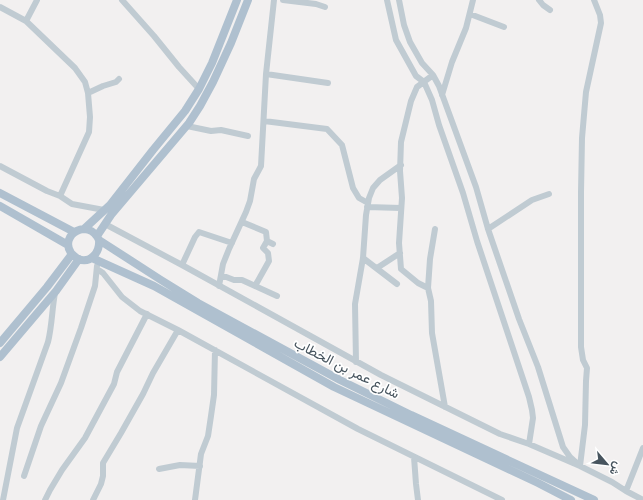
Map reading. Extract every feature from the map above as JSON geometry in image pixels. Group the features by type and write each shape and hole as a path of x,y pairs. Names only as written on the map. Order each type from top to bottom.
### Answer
{"main road":[{"path":"84,228 94,232 98,238 99,245 95,254 95,262 88,259 79,259 72,254 68,245 70,236 79,229 84,228 110,205 185,112 212,64 237,0"},
{"path":"98,238 111,215 187,126 200,106 231,43 248,0"},
{"path":"0,193 74,232"},
{"path":"0,206 68,245"},
{"name":"شارع عمر بن الخطاب","path":"98,238 192,299 334,377 411,415 594,500"},
{"path":"0,343 47,287 72,254"},
{"path":"0,357 56,291 79,259"},
{"name":"شارع عمر بن الخطاب","path":"95,262 154,286 334,387 571,500"}],"street":[{"path":"26,20 37,0"},
{"path":"122,0 199,89"},
{"path":"218,286 223,264 250,201 254,179 260,166 266,74 274,0"},
{"path":"283,0 317,2 325,7"},
{"path":"387,0 396,40 416,76 424,82 432,100 529,398 533,418 529,444"},
{"path":"399,0 404,26 410,42 422,63 433,75 442,95 476,187 488,230 519,319 538,367 563,447 570,457 580,466"},
{"path":"442,95 452,62 466,28 473,0"},
{"path":"539,0 550,10"},
{"path":"580,466 585,425 587,368 583,360 581,347 582,153 586,92 600,23 600,15 594,0"},
{"path":"0,7 26,20 75,68 85,82 88,93 90,117 89,132 60,196"},
{"path":"470,14 504,27"},
{"path":"396,40 408,34"},
{"path":"266,74 328,83"},
{"path":"428,288 418,283 401,269 399,243 401,208 400,166 401,142 411,101 417,87 433,75"},
{"path":"88,93 116,82 119,79"},
{"path":"264,121 327,129 342,145 353,188 359,198 368,205 401,208"},
{"path":"187,126 211,131 221,130 248,136"},
{"path":"0,166 47,191 60,196 72,204 104,210"},
{"path":"356,362 355,304 363,258 369,198 373,188 380,180 400,166"},
{"path":"488,230 532,200 548,194"},
{"path":"242,222 266,232 267,241 263,248 268,253 269,261 255,286"},
{"path":"105,224 356,362 500,434 529,444 580,466 643,500"},
{"path":"435,229 430,259 428,288 431,301 432,333 445,407"},
{"path":"182,265 195,237 199,232 232,243"},
{"path":"267,241 273,244"},
{"path":"377,268 400,253"},
{"path":"363,258 397,284"},
{"path":"95,262 122,297 140,311 215,350 358,429 502,500"},
{"path":"24,476 41,426 60,383 81,328 95,286 95,262"},
{"path":"221,275 234,280 242,280 276,296"},
{"path":"3,500 17,428 48,342 52,308 56,291"},
{"path":"44,500 62,470 85,438 114,384 117,372 147,314"},
{"path":"93,500 101,484 103,463 121,434 153,373 178,330"},
{"path":"195,500 201,454 208,436 214,395 215,350"},
{"path":"626,491 643,448"},
{"path":"414,457 418,500"},
{"path":"159,469 180,465 200,466"}]}
